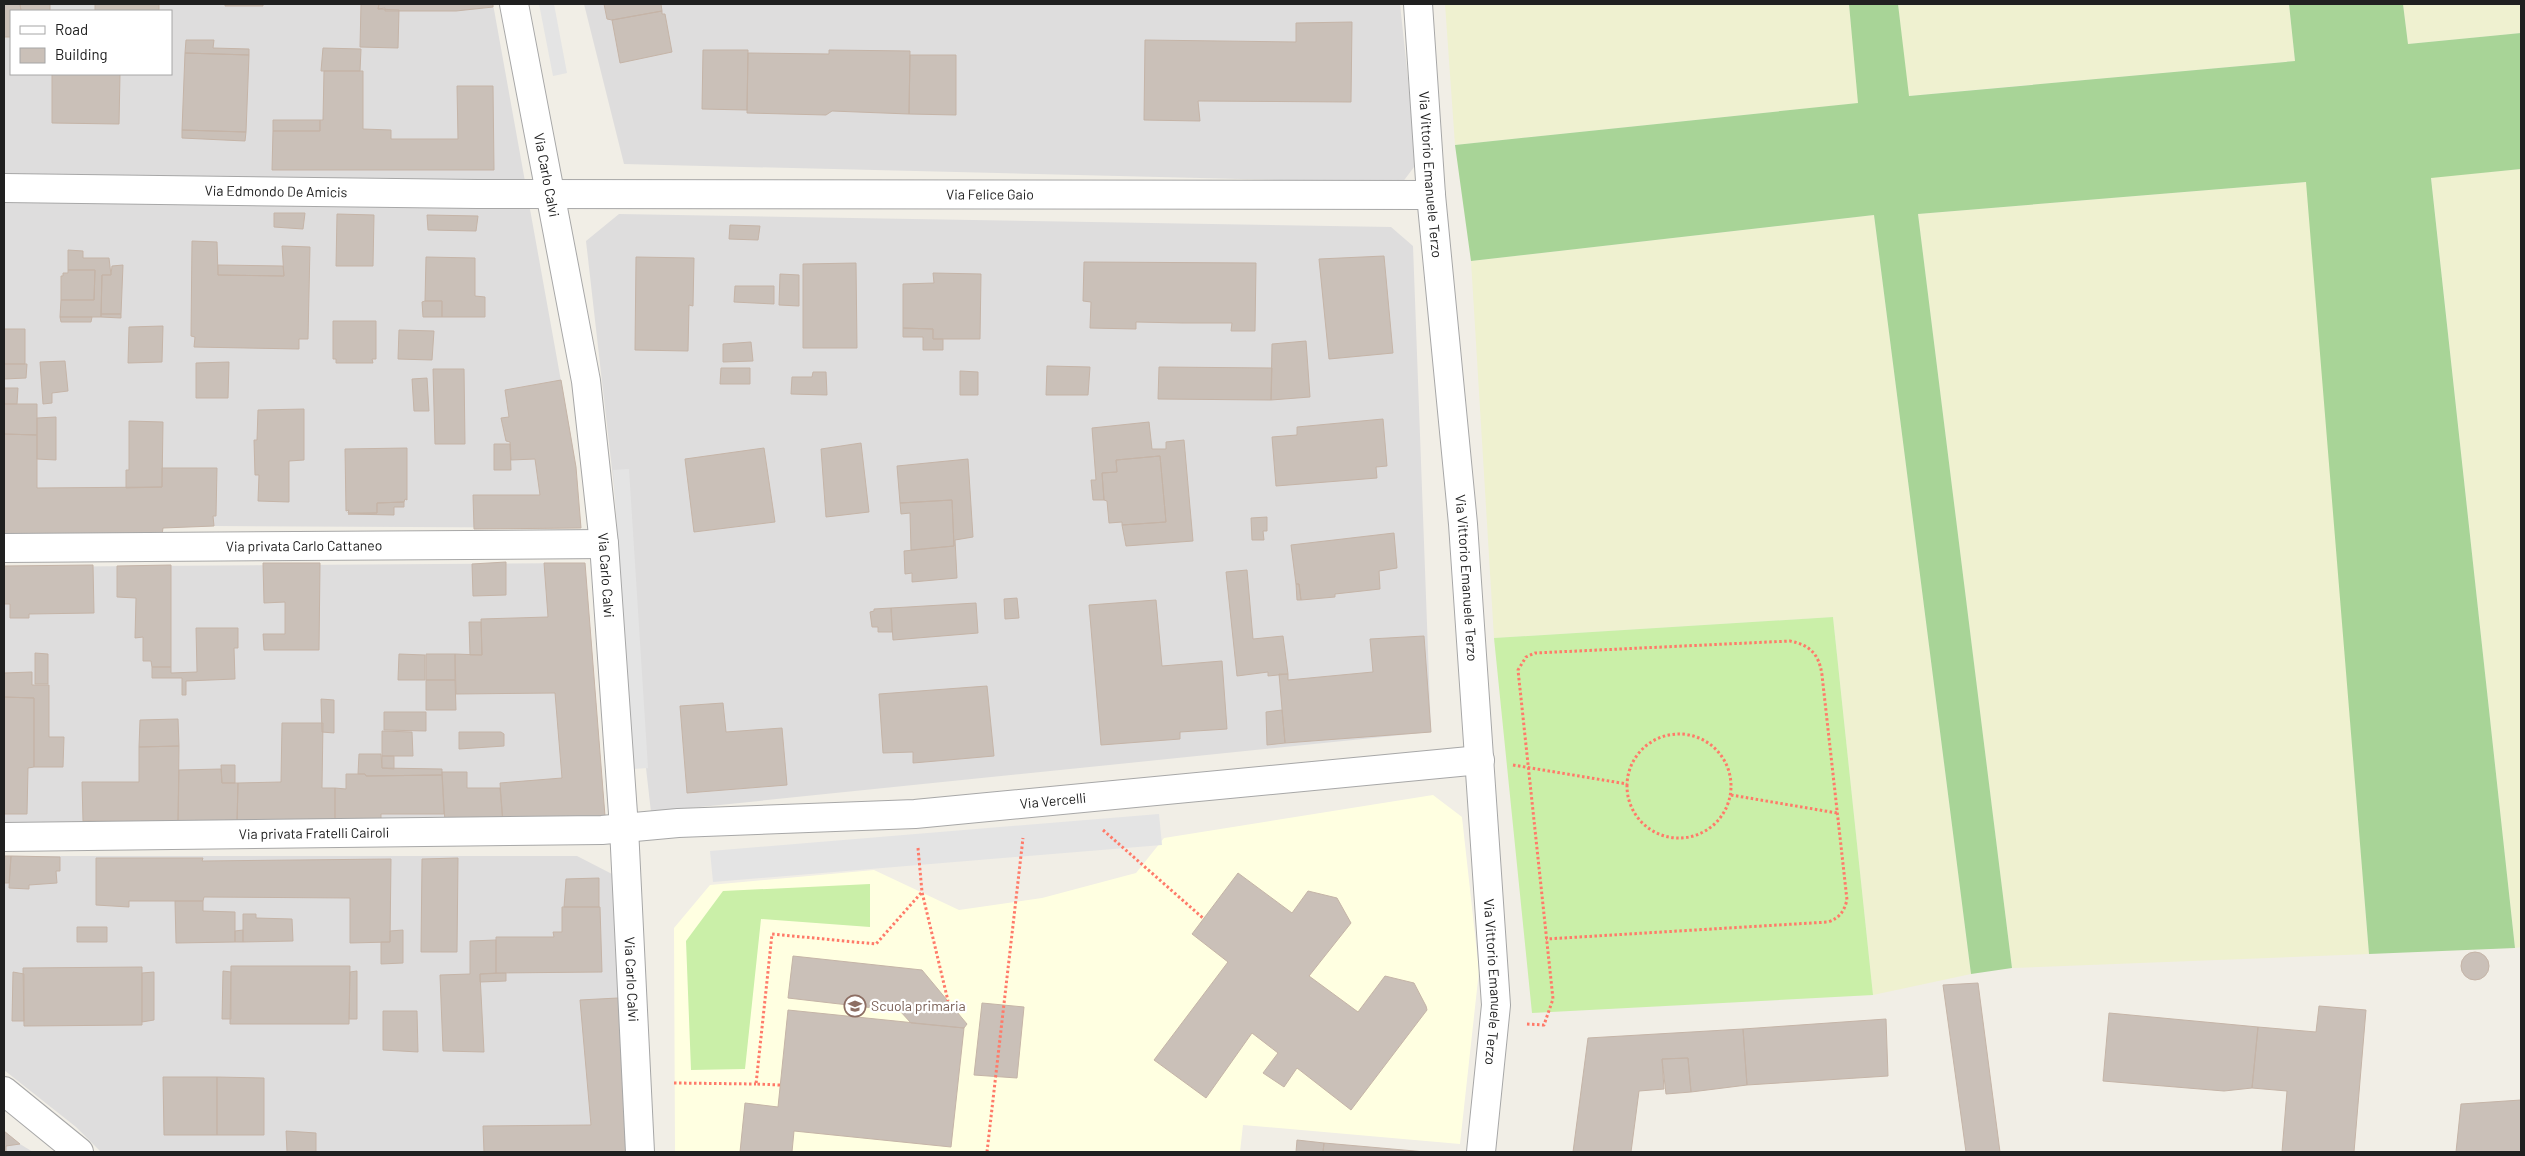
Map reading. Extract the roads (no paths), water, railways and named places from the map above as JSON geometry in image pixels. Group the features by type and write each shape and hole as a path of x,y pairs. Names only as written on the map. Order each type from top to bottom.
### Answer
{"street":[{"name":"Via Carlo Calvi","path":"514,4 586,381 604,544 624,828 640,1152"},
{"name":"Via Vittorio Emanuele Terzo","path":"1418,4 1431,196 1463,524 1496,1005 1481,1152"},
{"name":"Via Edmondo De Amicis","path":"4,188 550,193"},
{"name":"Via Felice Gaio","path":"550,193 1431,196"},
{"name":"Via privata Carlo Cattaneo","path":"4,548 604,544"},
{"name":"Via Vercelli","path":"624,828 678,823 915,814 1480,760"},
{"name":"Via privata Fratelli Cairoli","path":"4,837 559,831 624,828"},
{"path":"4,1091 73,1147"}],"place":[{"name":"Scuola primaria","path":"855,1006"}]}
